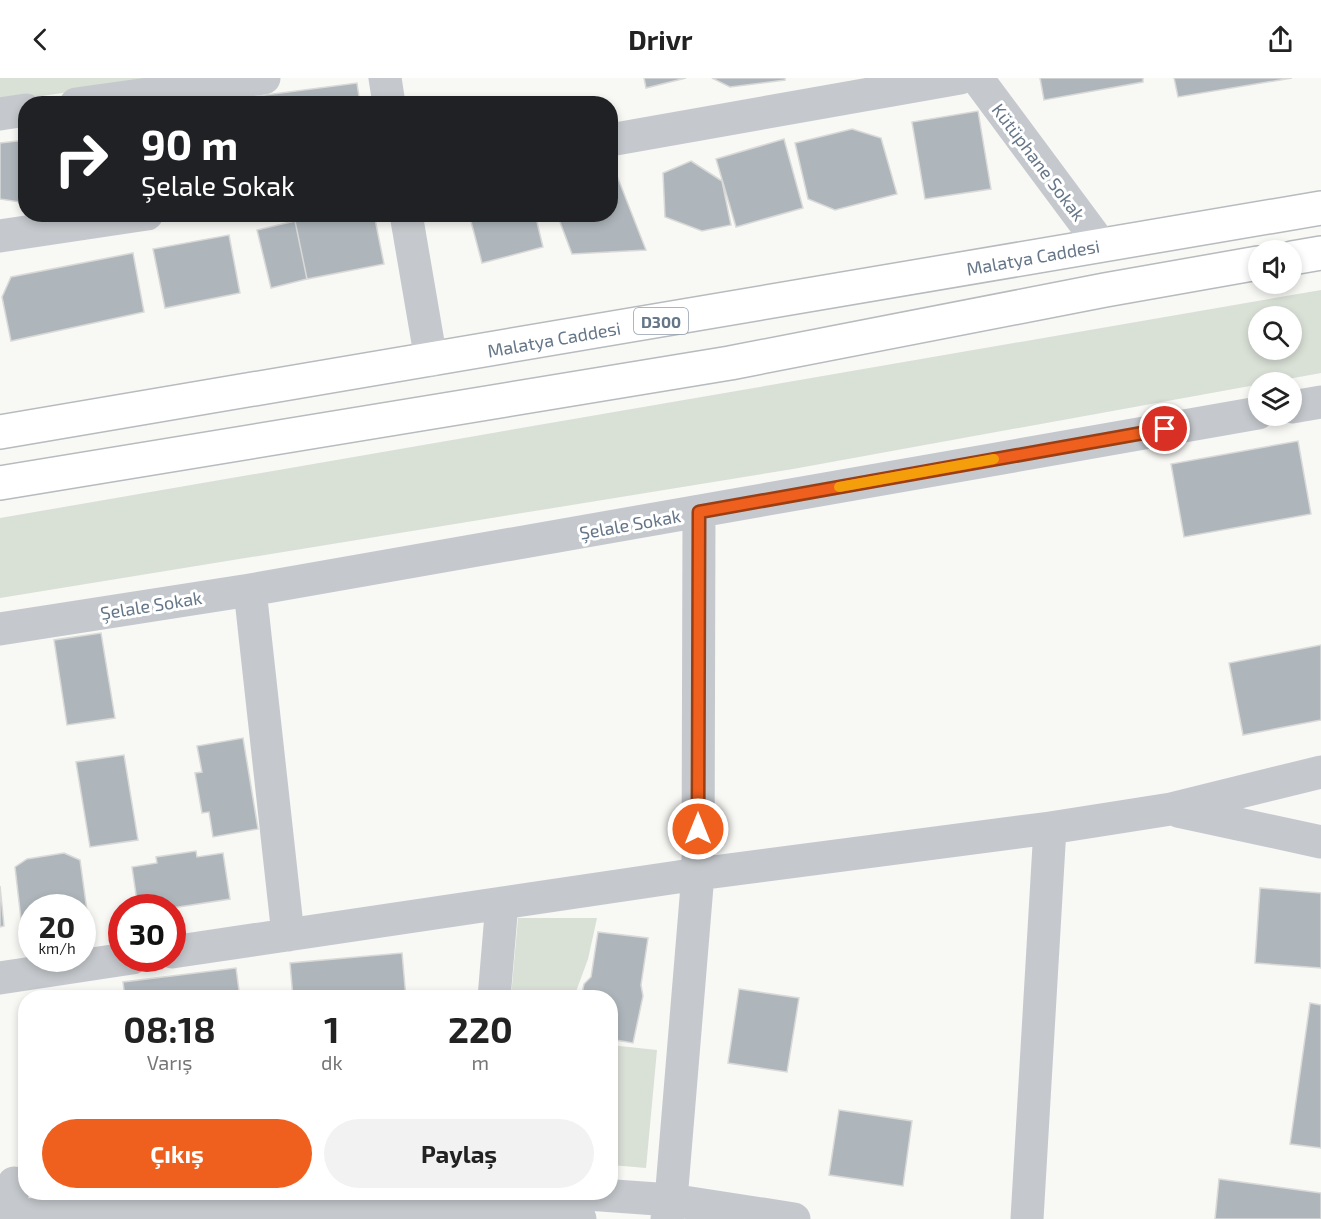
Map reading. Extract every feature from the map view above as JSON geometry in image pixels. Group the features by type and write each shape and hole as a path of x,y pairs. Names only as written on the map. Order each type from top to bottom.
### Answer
{"highway":[{"name":"Malatya Caddesi","path":"0,432 1321,208"},
{"path":"1302,256 1321,253"},
{"path":"0,483 730,363 1105,290 1248,266"}],"street":[{"path":"134,96 264,78"},
{"path":"385,78 388,96"},
{"path":"618,139 960,78"},
{"name":"Kütüphane Sokak","path":"976,78 1101,245"},
{"path":"0,114 18,111"},
{"path":"0,236 94,222"},
{"path":"407,222 431,360"},
{"path":"1302,405 1321,402"},
{"name":"Şelale Sokak","path":"0,629 250,590 1248,415"},
{"path":"669,1209 698,874 699,512"},
{"path":"250,590 288,935"},
{"path":"186,950 698,874 1050,828 1171,809 1321,772"},
{"path":"1171,809 1321,842"},
{"path":"1028,1219 1050,828"},
{"path":"495,990 502,903"},
{"path":"0,978 108,962"},
{"path":"13,1183 6,1216 473,1209 580,1219"},
{"path":"611,1200 669,1209 794,1219"}],"shaded area":[{"path":"0,78 165,78 41,96 18,96 18,99 0,102"},
{"path":"1321,290 1321,373 1302,376 1302,372 1248,372 1248,386 793,469 0,598 0,518"},
{"path":"518,918 597,918 588,959 577,990 512,990"},
{"path":"618,1046 657,1050 646,1168 618,1166"}],"building":[{"path":"644,78 686,78 646,88"},
{"path":"712,78 785,78 785,80 730,87"},
{"path":"1040,78 1143,78 1143,82 1044,100"},
{"path":"1174,78 1292,78 1178,97"},
{"path":"357,83 359,96 259,96"},
{"path":"978,111 991,189 925,199 912,122"},
{"path":"852,129 881,138 897,194 835,210 808,199 795,143"},
{"path":"784,139 803,208 736,227 716,159"},
{"path":"18,141 18,202 0,199 0,143"},
{"path":"691,161 722,181 731,225 702,231 665,217 663,173"},
{"path":"618,178 646,250 572,254 560,222 618,222"},
{"path":"295,222 376,222 384,264 307,279"},
{"path":"295,222 307,279 271,288 257,230"},
{"path":"471,222 537,222 543,247 482,263"},
{"path":"229,235 240,293 165,308 153,249"},
{"path":"133,253 144,312 11,341 2,297 11,277"},
{"path":"1298,441 1311,514 1184,537 1171,464"},
{"path":"101,633 115,718 67,725 54,640"},
{"path":"1321,645 1321,720 1243,735 1229,663"},
{"path":"243,738 258,829 213,837 209,812 202,813 195,773 202,772 197,746"},
{"path":"124,755 138,840 90,847 76,762"},
{"path":"196,851 197,857 223,853 230,899 186,906 186,894 136,894 132,867 157,863 156,857"},
{"path":"64,853 80,860 85,894 18,894 15,867 27,859"},
{"path":"0,886 4,926 0,927"},
{"path":"1260,888 1321,893 1321,968 1255,963"},
{"path":"598,932 648,938 641,985 643,996 633,1043 618,1040 618,990 583,990 584,984 591,977"},
{"path":"402,953 405,990 292,990 290,963"},
{"path":"236,968 239,990 124,990 123,982"},
{"path":"739,989 799,998 787,1072 728,1063"},
{"path":"1310,1003 1321,1005 1321,1148 1290,1144"},
{"path":"839,1110 912,1121 903,1186 829,1175"},
{"path":"1219,1179 1321,1193 1321,1219 1215,1219"}],"slow traffic":[{"path":"839,487 994,459"}],"route":[{"path":"698,829 699,512 1165,429"}]}
